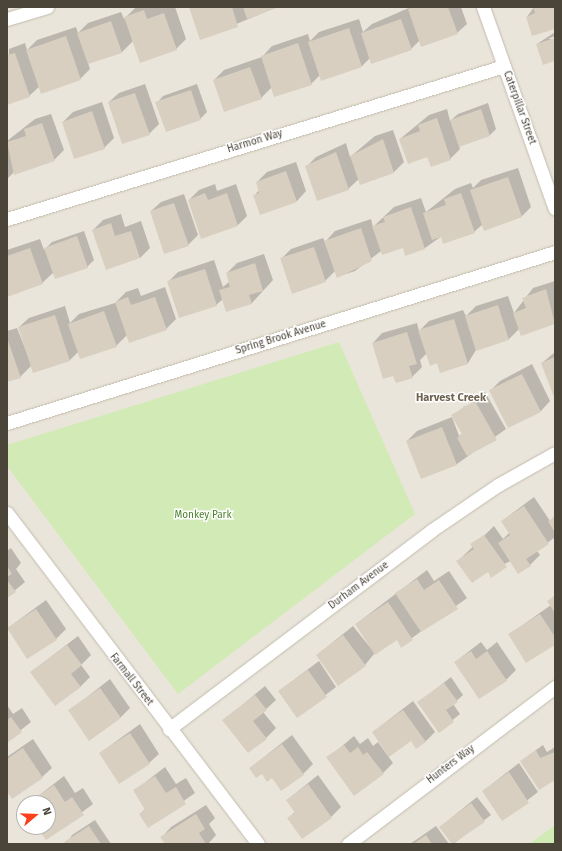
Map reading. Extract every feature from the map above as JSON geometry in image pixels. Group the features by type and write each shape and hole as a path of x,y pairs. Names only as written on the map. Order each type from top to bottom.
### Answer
{"street":[{"path":"7,19 47,7"},
{"name":"Caterpillar Street","path":"483,7 555,209"},
{"name":"Harmon Way","path":"7,219 504,66"},
{"name":"Spring Brook Avenue","path":"7,423 555,252"},
{"name":"Durham Avenue","path":"169,729 432,530 498,485 555,453"},
{"name":"Farmall Street","path":"7,514 169,729 258,844"},
{"name":"Hunters Way","path":"348,844 555,688"}],"shaded area":[{"path":"7,7 555,7 555,825 529,844 7,844"}],"green space":[{"name":"Monkey Park","path":"339,342 415,514 178,694 7,466 7,445"},
{"path":"555,825 555,844 529,844"}],"building":[{"path":"189,7 232,7 238,27 200,40"},
{"path":"243,7 279,7 247,19"},
{"path":"413,7 448,7 458,34 421,47 408,9"},
{"path":"533,7 555,7 555,29 532,36 526,17 535,13"},
{"path":"144,10 147,19 164,13 177,50 140,63 124,17"},
{"path":"401,19 412,50 371,64 361,33"},
{"path":"111,21 122,53 88,64 77,33"},
{"path":"349,28 362,67 321,81 308,42"},
{"path":"66,36 81,80 41,94 26,50"},
{"path":"555,38 555,64 554,61 543,65 536,44"},
{"path":"298,43 312,85 274,97 261,56"},
{"path":"15,53 30,97 7,105 7,55"},
{"path":"250,67 262,99 224,112 213,80"},
{"path":"191,90 201,120 166,132 155,102"},
{"path":"135,93 150,135 122,144 108,102"},
{"path":"481,109 490,136 459,147 450,120"},
{"path":"92,111 105,149 74,159 62,122"},
{"path":"437,118 451,160 431,167 427,157 408,164 399,139 420,131 418,125"},
{"path":"42,123 55,161 14,175 7,142 26,136 24,129"},
{"path":"383,139 394,173 360,185 350,156"},
{"path":"336,152 349,190 317,201 305,166"},
{"path":"286,171 297,202 260,215 253,195 259,193 256,182"},
{"path":"508,177 522,217 484,231 470,190"},
{"path":"205,193 208,200 227,193 238,226 201,239 188,200"},
{"path":"461,193 475,233 443,244 441,237 432,240 423,213 446,205 444,199"},
{"path":"174,203 189,246 164,254 150,211"},
{"path":"411,207 425,249 405,256 403,248 382,255 372,226 385,222 383,217"},
{"path":"111,223 115,236 131,231 140,258 106,270 92,230"},
{"path":"361,228 372,261 337,278 324,241"},
{"path":"77,236 88,268 55,279 44,248"},
{"path":"314,247 326,282 292,294 280,258"},
{"path":"30,248 43,284 7,297 7,256"},
{"path":"255,263 263,291 249,295 252,304 226,312 219,290 230,287 226,273"},
{"path":"205,269 217,306 179,318 167,281"},
{"path":"546,289 555,324 521,336 513,313 526,308 522,298"},
{"path":"128,297 131,305 155,297 167,330 129,343 115,302"},
{"path":"498,305 509,340 476,351 465,316"},
{"path":"104,311 117,347 80,359 68,324"},
{"path":"55,315 70,361 33,373 18,327"},
{"path":"454,319 468,364 440,373 437,363 430,366 418,330"},
{"path":"407,332 417,364 409,366 413,378 396,383 393,376 383,379 372,343"},
{"path":"7,338 21,378 7,382"},
{"path":"555,357 555,400 541,363"},
{"path":"522,374 541,412 508,428 489,390"},
{"path":"475,401 497,440 467,456 457,438 462,434 451,415"},
{"path":"442,427 457,465 421,479 406,441"},
{"path":"524,506 549,544 526,559 531,566 518,574 498,543 510,535 501,521"},
{"path":"555,517 555,533 548,521"},
{"path":"484,535 507,567 491,578 488,572 472,583 456,561 474,549 470,544"},
{"path":"7,566 12,574 7,577"},
{"path":"417,579 424,590 439,580 458,609 421,632 395,593"},
{"path":"7,580 16,592 7,598"},
{"path":"555,596 555,613 547,601"},
{"path":"388,602 413,640 401,648 397,640 375,655 355,624"},
{"path":"36,609 57,640 27,659 7,628"},
{"path":"540,614 555,637 555,645 526,663 508,634"},
{"path":"343,635 366,666 338,686 316,655"},
{"path":"67,645 82,665 71,674 81,687 55,706 30,672"},
{"path":"471,651 476,659 487,651 507,681 479,699 454,662"},
{"path":"308,670 327,697 297,718 278,691"},
{"path":"444,683 458,702 446,710 454,722 439,733 417,702"},
{"path":"100,688 121,718 89,741 68,710"},
{"path":"255,695 267,710 253,721 267,739 248,753 222,720"},
{"path":"403,710 426,742 416,749 411,741 389,757 372,732"},
{"path":"11,717 22,732 7,743 7,720"},
{"path":"130,733 150,764 119,784 99,753"},
{"path":"282,744 304,775 281,791 272,778 267,782 262,774 256,778 249,768"},
{"path":"344,745 350,753 358,747 363,755 367,752 384,774 354,796 326,757"},
{"path":"23,748 43,778 12,799 7,792 7,759"},
{"path":"536,750 540,758 555,752 555,780 539,790 520,761"},
{"path":"509,772 529,803 502,821 482,791"},
{"path":"155,776 166,793 176,787 186,804 148,828 139,814 145,810 133,790"},
{"path":"308,784 332,818 302,839 287,818 295,813 286,800"},
{"path":"54,785 65,802 72,797 84,815 56,833 56,795 39,795"},
{"path":"471,803 485,822 452,844 439,827"},
{"path":"196,814 205,829 199,833 206,844 165,844 160,837"},
{"path":"89,826 101,844 66,844 64,842"},
{"path":"43,835 54,835 46,840"},
{"path":"426,835 432,844 413,844"}],"district":[{"name":"Harvest Creek","path":"451,398"}]}
